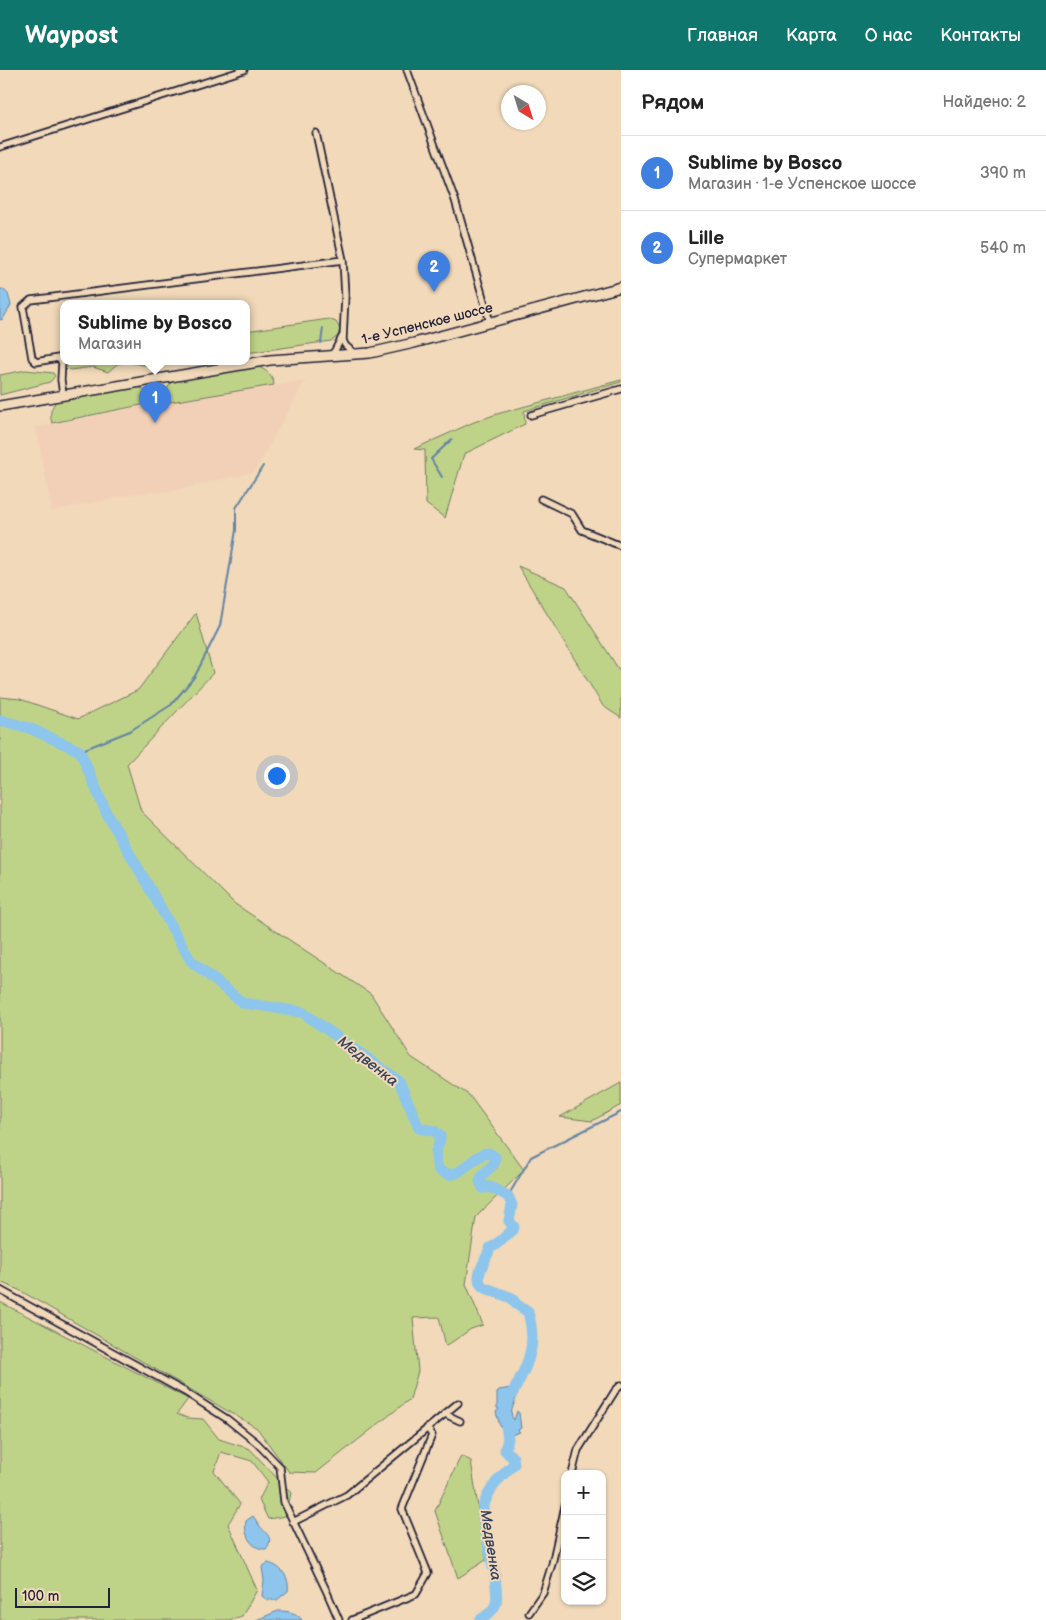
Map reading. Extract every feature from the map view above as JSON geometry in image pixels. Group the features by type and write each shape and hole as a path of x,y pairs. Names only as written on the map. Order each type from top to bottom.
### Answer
{"main road":[{"name":"1-е Успенское шоссе","path":"250,363 270,360 356,355 385,350 621,287"},
{"name":"1-е Успенское шоссе","path":"0,406 240,365"}],"street":[{"path":"0,147 244,70"},
{"path":"407,70 455,200 490,322"},
{"path":"316,133 343,260 346,296 343,335 345,346 356,355"},
{"path":"60,360 58,358 36,362 32,358 23,307 31,300 343,260"},
{"path":"329,356 338,346 343,335"},
{"path":"62,365 60,380 63,394"},
{"path":"530,415 621,389"},
{"path":"541,499 572,514 582,530 621,546"},
{"path":"0,1290 186,1392 236,1425 257,1443 280,1467 284,1502 326,1590 338,1620"},
{"path":"573,1470 578,1450 615,1391 621,1385"},
{"path":"293,1522 347,1495 458,1403"},
{"path":"445,1414 460,1421"},
{"path":"352,1620 416,1594 428,1573 402,1509 432,1436 427,1428"},
{"path":"529,1613 543,1593 552,1564 563,1515"}],"shaded area":[{"path":"305,381 254,472 172,491 138,493 52,511 36,427 160,403"}],"green space":[{"path":"329,319 336,322 340,329 338,336 331,341 250,352 250,330"},
{"path":"66,365 116,365 108,372 93,367 70,370"},
{"path":"259,367 269,374 274,385 170,402 166,391 172,381 179,379"},
{"path":"26,370 53,373 55,376 50,382 0,395 0,375"},
{"path":"621,380 621,382 524,411 525,424 464,454 445,518 426,504 425,450 414,449 474,422 497,414"},
{"path":"137,387 147,392 151,403 52,423 51,410 58,399"},
{"path":"518,566 566,587 621,673 621,718 603,706"},
{"path":"196,613 213,673 127,764 141,811 235,904 371,994 411,1057 469,1095 524,1170 476,1217 466,1284 483,1325 471,1329 446,1346 439,1317 413,1318 418,1371 410,1399 316,1473 289,1472 257,1428 19,1290 0,1282 0,697 20,699 78,719 138,690"},
{"path":"621,1083 621,1105 592,1121 560,1117"},
{"path":"0,1302 188,1399 177,1414 187,1418 203,1419 219,1439 250,1449 291,1493 286,1516 268,1519 259,1500 268,1482 252,1461 221,1452 214,1471 240,1504 228,1524 257,1590 242,1616 229,1620 0,1620"},
{"path":"461,1456 471,1461 486,1560 458,1578 435,1511"}],"water":[{"path":"0,289 3,289 8,294 11,305 3,319 0,320"},
{"path":"511,1388 516,1395 511,1414 514,1420 517,1411 519,1413 521,1428 518,1430 520,1432 511,1435 508,1439 506,1432 500,1426 496,1412 499,1409 497,1408 497,1393 499,1390"},
{"path":"253,1516 268,1535 270,1541 266,1549 256,1547 247,1535 246,1521"},
{"path":"268,1563 281,1569 288,1581 288,1591 277,1600 267,1600 262,1596 264,1580 262,1567"},
{"path":"278,1611 292,1612 302,1620 256,1620"}],"waterway":[{"path":"321,343 323,328"},
{"path":"442,477 431,459 452,439"},
{"path":"80,751 130,731 171,705 195,676 220,626 236,530 236,508 263,466"},
{"name":"Медвенка","path":"0,720 29,728 80,751 106,812 191,961 243,1003 302,1012 399,1081 419,1128 434,1131 440,1135 436,1158 438,1169 445,1174 458,1172 482,1155 489,1153 495,1157 494,1164 483,1174 480,1181 483,1188 490,1187 508,1196 512,1205 509,1221 514,1227 502,1240 490,1248 481,1268 480,1283 483,1287 512,1298 516,1304 528,1312 532,1335 527,1362 507,1403"},
{"path":"508,1196 531,1157 621,1112"},
{"name":"Медвенка","path":"480,1620 492,1610 497,1595 483,1511 486,1499 492,1488 514,1464 513,1458 505,1450 508,1439 506,1425"}],"place":[{"name":"Lille","path":"434,292"},
{"name":"Sublime by Bosco","path":"155,423"}]}
